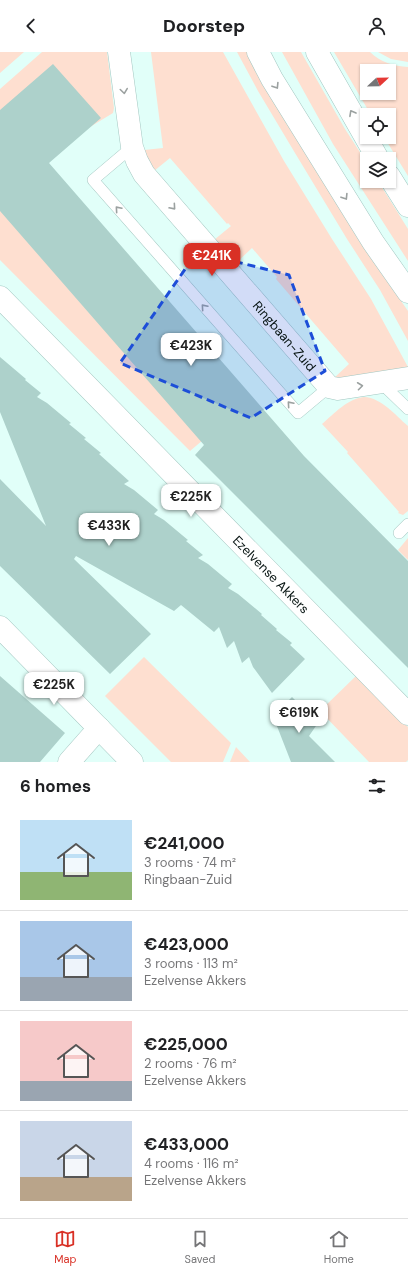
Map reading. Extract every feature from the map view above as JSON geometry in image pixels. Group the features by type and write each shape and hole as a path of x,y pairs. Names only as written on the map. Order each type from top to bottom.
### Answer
{"street":[{"name":"Ringbaan-Zuid","path":"119,52 132,147 144,174 329,387"},
{"path":"258,52 272,79 373,242 408,292"},
{"path":"317,52 374,152"},
{"path":"396,187 408,206"},
{"name":"Ezelvense Akkers","path":"0,297 408,714"},
{"path":"329,387 338,389 408,378"},
{"path":"0,627 132,762"},
{"path":"69,762 99,728"}],"lane":[{"path":"132,147 93,180 298,413 329,387"},
{"path":"381,383 408,410"},
{"path":"399,533 408,524"}],"highlighted area":[{"path":"197,252 289,275 325,371 251,418 120,363"}],"shaded area":[{"path":"0,52 24,52 0,73"},
{"path":"42,52 107,52 114,108 113,113 90,127 0,117 0,89"},
{"path":"151,52 223,52 284,161 371,299 408,367 408,371 358,379 334,378 349,364 276,279 277,277 252,248 235,264 214,240 231,226 228,223 227,224 170,158 154,171 147,164 144,150 163,148"},
{"path":"237,52 248,52 358,239 408,311 408,341 380,290 295,153 258,91"},
{"path":"282,52 301,52 360,152 360,186 333,144"},
{"path":"334,52 370,52 391,64 360,64 360,96"},
{"path":"378,52 408,52 408,62 391,59"},
{"path":"396,65 408,67 408,176 396,156 396,152 393,152 388,144 396,144 396,108 367,108 362,100 396,100"},
{"path":"361,188 382,188 408,229 408,261"},
{"path":"0,208 203,440 190,451 0,260"},
{"path":"364,397 377,400 408,426 408,511 403,515 398,513 399,512 347,453 348,452 322,424 347,404 358,398"},
{"path":"408,538 408,560 398,550"},
{"path":"144,657 231,743 223,762 171,762 105,696"},
{"path":"357,675 408,727 408,760 406,762 369,762 320,711"},
{"path":"236,747 250,762 230,762"}],"building":[{"path":"53,64 101,118 49,163 304,456 408,561 408,668 195,455 204,445 0,211 0,110"},
{"path":"0,357 41,393 37,397 47,403 71,423 69,424 86,438 84,439 101,453 99,454 129,481 124,484 134,490 158,510 154,514 164,520 188,540 186,541 203,555 198,558 208,564 232,584 228,588 238,594 262,614 261,615 277,629 276,630 292,643 290,645 305,659 272,693 253,667 249,657 242,663 234,641 227,648 219,627 214,632 181,605 174,611 76,556 74,559 151,634 110,674 0,566 0,479 46,526 0,412"},
{"path":"0,676 65,733 40,762 0,762"},
{"path":"292,697 318,723 309,736 335,762 291,762 273,716"}]}
